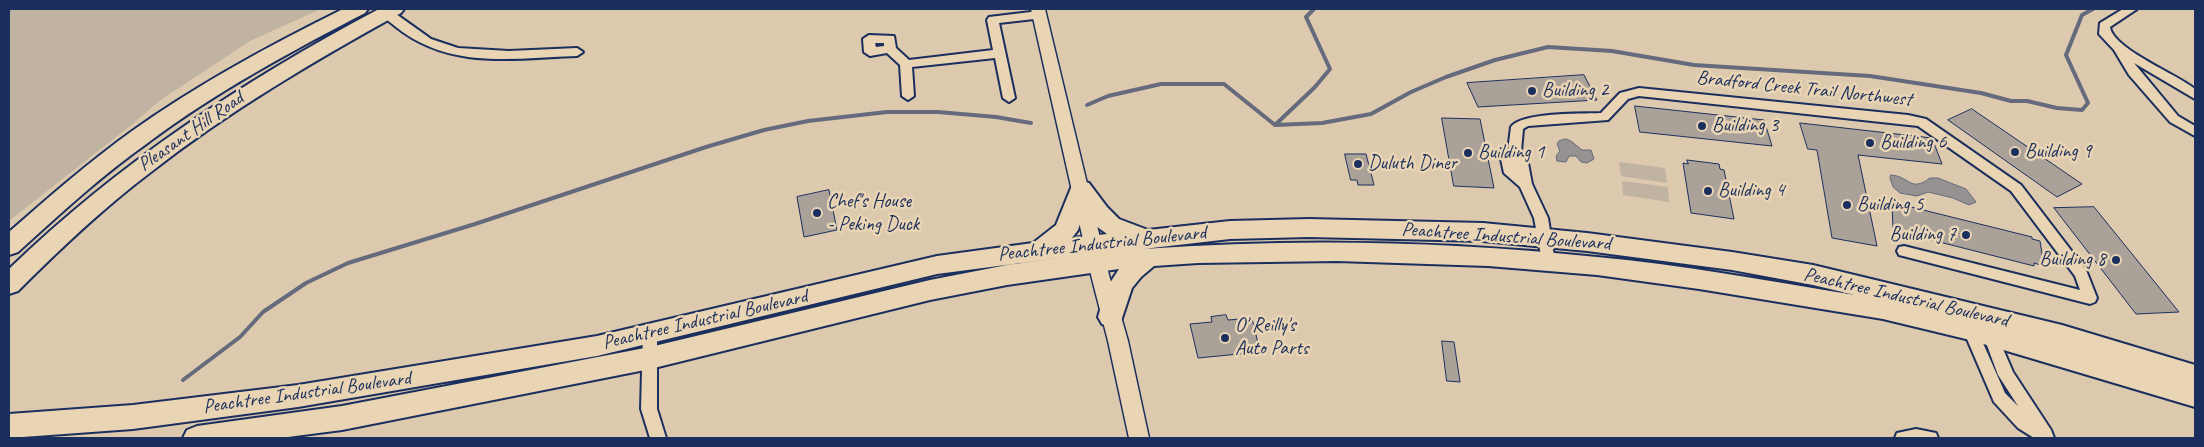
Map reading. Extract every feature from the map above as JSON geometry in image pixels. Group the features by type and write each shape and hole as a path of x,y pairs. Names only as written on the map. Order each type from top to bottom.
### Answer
{"highway":[{"name":"Pleasant Hill Road","path":"9,246 53,207 160,122 268,56 358,9"},
{"name":"Pleasant Hill Road","path":"9,284 100,198 166,148 259,84 388,10"},
{"path":"1081,189 1103,220 1114,228 1152,247 1118,287 1111,317"},
{"path":"1038,251 1066,230 1081,189"},
{"name":"Peachtree Industrial Boulevard","path":"197,438 342,418 650,346 1007,275 1095,254 1152,247 1230,230 1325,228 1412,229 1544,238 1657,250 1813,276 1977,323 2195,396"},
{"name":"Peachtree Industrial Boulevard","path":"1152,247 1198,254 1337,252 1469,256 1614,268 1746,286 1883,309 2062,335 2195,376"},
{"name":"Peachtree Industrial Boulevard","path":"9,426 133,417 298,396 597,346 650,346 937,265 1038,251 1095,254"}],"street":[{"path":"2131,9 2104,26 2105,34 2174,119 2195,132"},
{"path":"388,10 398,23 442,49 477,53 577,52"},
{"path":"1009,98 992,14 1039,12 1139,438"},
{"path":"2118,48 2195,95"},
{"path":"890,50 906,64 908,96"},
{"path":"906,64 1000,53"},
{"name":"Bradford Creek Trail Northwest","path":"1548,262 1541,218 1524,184 1511,173 1508,159 1514,152 1516,132 1520,124 1604,117 1624,96 1639,92 1916,120 1929,126 2016,188 2082,274 2090,298 1904,251"},
{"path":"1977,323 2006,375 2046,438"},
{"path":"1977,323 1999,397 2024,423 2046,438"},
{"path":"650,346 649,409 658,438"},
{"path":"1902,438 1916,436 1930,438"}],"shaded area":[{"path":"9,9 321,9 250,41 159,101 134,123 9,221"},
{"path":"1566,139 1582,150 1591,150 1594,159 1587,163 1581,162 1576,156 1569,156 1566,162 1557,161 1556,156 1560,151 1557,144 1559,141"},
{"path":"1619,162 1665,168 1667,183 1621,176"},
{"path":"1891,175 1914,184 1930,178 1938,178 1966,189 1976,202 1969,205 1953,198 1928,192 1917,196 1900,193 1893,187"},
{"path":"1622,181 1668,187 1669,202 1623,195"}],"building":[{"name":"Building 2","path":"1584,75 1597,100 1478,107 1467,83"},
{"name":"Building 3","path":"1635,106 1764,120 1772,146 1640,132"},
{"name":"Building 9","path":"1972,109 2082,184 2057,197 1948,120"},
{"name":"Building 1","path":"1442,118 1480,119 1494,188 1454,186"},
{"path":"1800,123 1932,138 1942,164 1858,155 1877,246 1832,238 1817,150 1808,149"},
{"name":"Duluth Diner","path":"1345,154 1366,154 1374,185 1358,185 1357,180 1351,180"},
{"name":"Building 4","path":"1687,160 1719,164 1720,169 1724,170 1734,219 1691,213 1683,163 1688,164"},
{"name":"Chef's House - Peking Duck","path":"829,190 837,230 804,237 797,197"},
{"name":"Building 7","path":"1899,204 2032,237 2032,239 2040,241 2044,266 2034,263 2034,266 1900,232 1900,229 1893,228 1892,206 1899,207"},
{"name":"Building 8","path":"2094,207 2179,312 2136,314 2054,208"},
{"name":"O' Reilly's Auto Parts","path":"1226,315 1228,320 1252,318 1260,352 1198,358 1190,324 1212,322 1211,317"},
{"path":"1442,341 1454,342 1460,382 1447,381"}],"waterway":[{"path":"1275,125 1315,87 1330,69 1306,17 1314,9"},
{"path":"1275,125 1322,123 1371,114 1411,92 1446,77 1495,60 1548,47 1612,51 1694,65 1870,76 1981,93 2011,101 2027,101 2057,108 2082,110 2088,103 2066,55 2082,15 2093,9"},
{"path":"1087,105 1108,96 1161,84 1224,84 1275,125"},
{"path":"183,380 240,337 263,312 306,283 348,263 475,224 706,147 764,130 808,121 887,112 938,112 996,117 1031,123"}],"place":[{"name":"Building 2","path":"1532,91"},
{"name":"Building 3","path":"1702,126"},
{"name":"Building 6","path":"1870,143"},
{"name":"Building 9","path":"2015,152"},
{"name":"Building 1","path":"1468,153"},
{"name":"Duluth Diner","path":"1358,164"},
{"name":"Building 4","path":"1708,191"},
{"name":"Building 5","path":"1847,205"},
{"name":"Chef's House - Peking Duck","path":"817,213"},
{"name":"Building 7","path":"1966,235"},
{"name":"Building 8","path":"2116,260"},
{"name":"O' Reilly's Auto Parts","path":"1225,338"}]}
